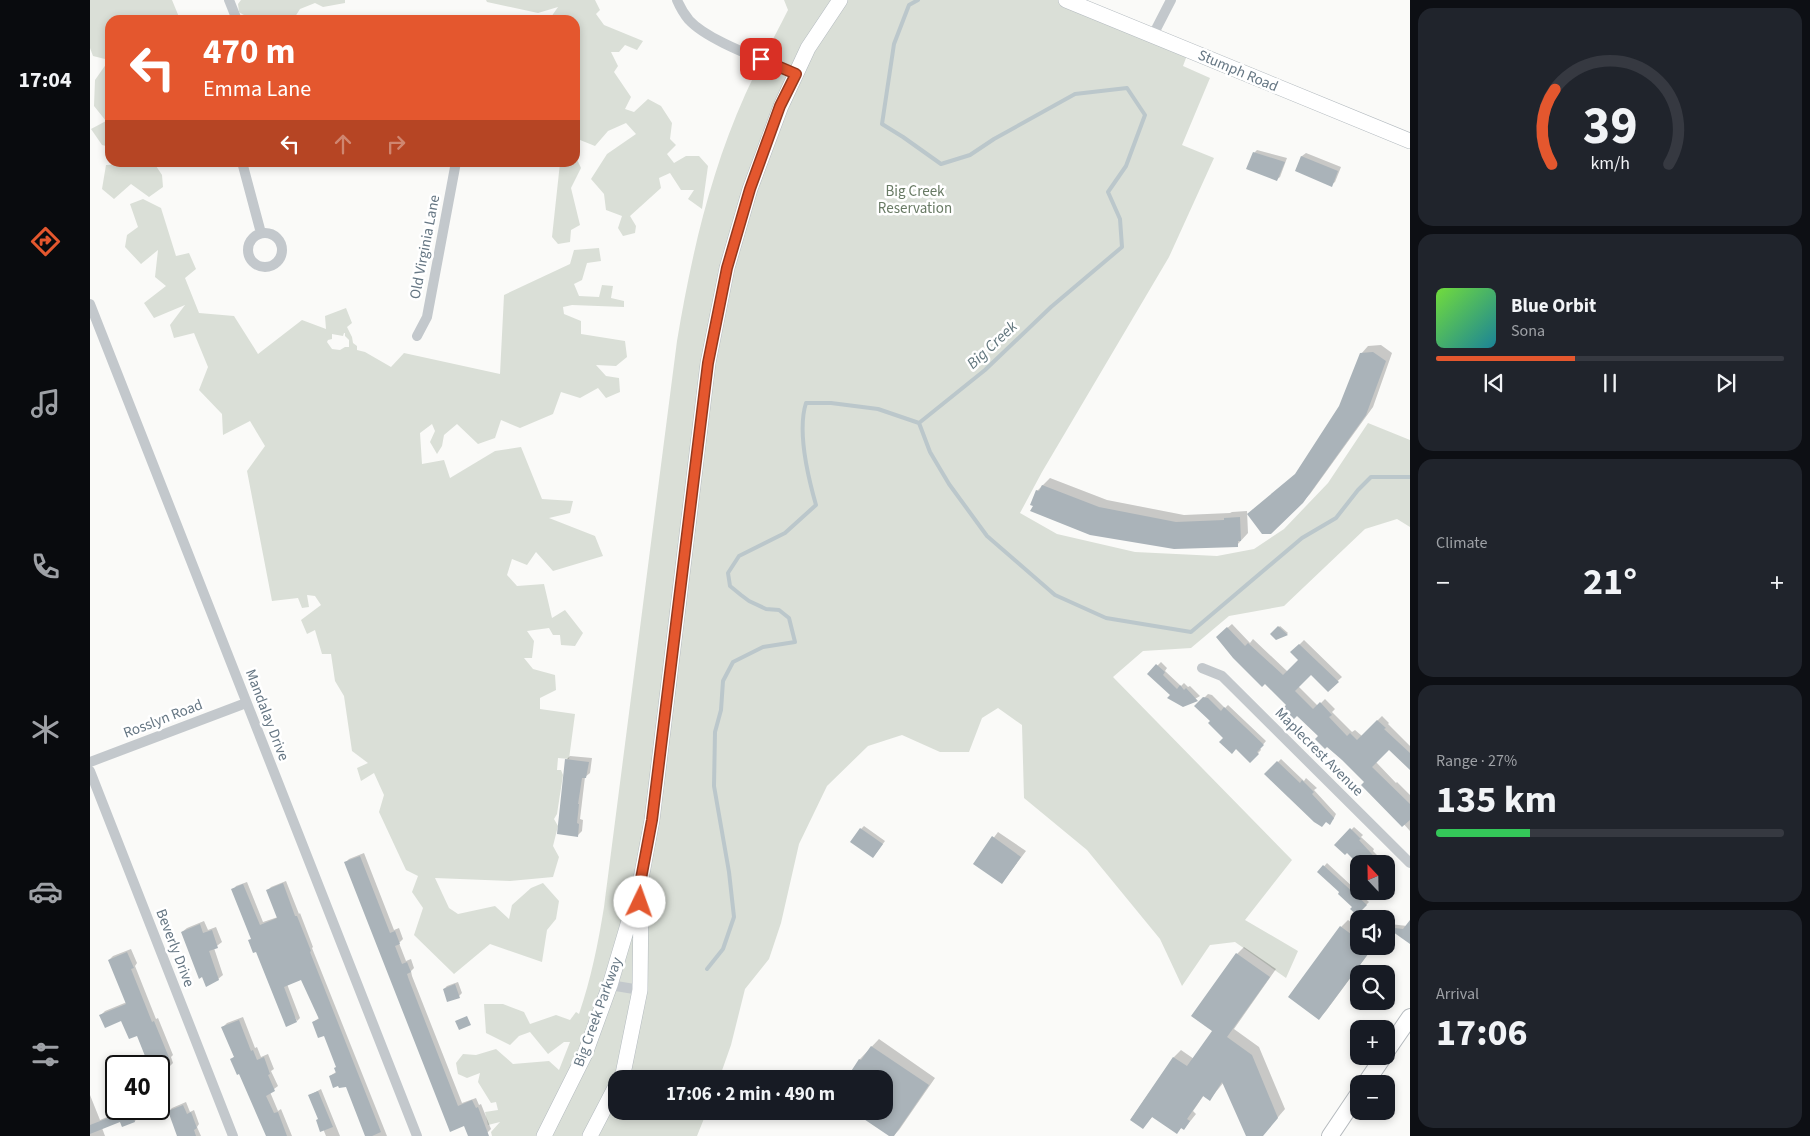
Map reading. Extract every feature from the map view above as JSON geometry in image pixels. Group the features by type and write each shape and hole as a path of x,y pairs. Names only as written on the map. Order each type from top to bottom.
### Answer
{"main road":[{"path":"1395,1039 1410,1017"},
{"path":"1330,1136 1350,1106"}],"street":[{"path":"229,0 235,15"},
{"path":"677,0 689,20 701,30 796,74"},
{"name":"Big Creek Parkway","path":"544,1136 585,1054 610,985 640,884 653,811 708,363 727,268 750,189 780,106 808,48 840,0"},
{"name":"Stumph Road","path":"1066,0 1410,141"},
{"path":"1153,35 1171,0"},
{"path":"243,167 261,233"},
{"name":"Old Virginia Lane","path":"417,336 427,317 455,167"},
{"name":"Mandalay Drive","path":"90,304 417,1136"},
{"name":"Maplecrest Avenue","path":"1202,668 1222,676 1410,863"},
{"name":"Rosslyn Road","path":"90,762 246,704"},
{"name":"Beverly Drive","path":"90,771 233,1136"},
{"name":"Big Creek Parkway","path":"624,1070 640,990 640,884"},
{"path":"610,985 640,990"},
{"path":"590,1136 608,1101"}],"green space":[{"path":"90,0 172,0 178,15 105,15 105,59 93,56 90,48"},
{"path":"241,0 345,0 345,3 323,7 315,3 300,9 296,15 245,15 239,12 238,4"},
{"path":"486,0 595,0 600,10 596,14 604,25 643,41 637,50 625,45 619,52 611,52 618,66 614,72 631,97 625,109 634,112 648,99 661,106 672,123 670,139 676,145 667,154 674,163 686,156 699,156 708,166 702,209 688,199 694,190 681,190 670,173 659,178 661,188 630,216 636,226 635,233 623,236 618,228 622,216 606,210 604,194 591,179 607,154 636,134 626,123 608,131 595,146 580,140 580,15 552,15 558,7 538,13 487,2"},
{"name":"Big Creek Reservation","path":"784,0 1069,0 1189,50 1183,66 1210,78 1182,145 1214,158 1169,257 1042,472 1020,513 1057,534 1135,552 1217,556 1254,549 1284,529 1328,483 1368,423 1410,440 1410,527 1397,519 1365,529 1284,606 1229,616 1191,648 1143,651 1113,677 1292,860 1245,920 1298,951 1286,978 1235,942 1210,945 1182,986 1160,939 1087,850 1024,798 1022,725 998,708 982,718 969,752 940,752 902,735 868,746 827,786 799,844 781,923 769,959 745,989 731,1045 722,1070 608,1070 608,1120 703,1120 697,1136 492,1136 491,1132 500,1122 488,1125 485,1112 498,1110 496,1102 491,1103 478,1082 480,1073 467,1078 458,1074 456,1063 463,1054 476,1055 496,1049 513,1064 549,1061 559,1070 570,1042 564,1042 548,1054 530,1032 519,1036 510,1045 486,1033 484,1004 503,1004 524,1012 530,1024 556,1015 570,1020 576,1012 579,1014 591,975 604,907 677,341 695,247 712,185 733,125 745,95 788,10"},
{"path":"105,66 105,120 94,106 95,80"},
{"path":"105,122 105,146 102,145 91,129"},
{"path":"580,166 581,168 571,188 580,225 571,230 570,242 558,244 552,237 560,167"},
{"path":"106,167 157,167 162,175 163,187 149,197 131,184 114,199 102,189"},
{"path":"143,199 161,208 176,256 189,253 196,269 185,278 199,313 234,316 258,354 302,320 326,329 325,316 346,308 352,323 347,327 353,343 357,346 357,350 365,352 391,367 404,353 500,374 504,295 570,264 574,250 599,248 601,261 587,263 582,280 574,284 579,296 599,297 602,285 613,286 611,298 624,301 624,307 572,305 563,307 564,314 581,321 581,334 625,341 627,357 616,366 596,365 606,376 619,378 620,392 606,398 598,388 580,398 561,392 553,414 520,428 501,420 495,438 478,444 457,424 444,435 442,446 437,454 430,442 435,431 432,424 420,433 422,464 444,460 450,478 495,451 521,447 542,499 573,501 570,513 549,518 595,536 603,556 553,571 536,552 527,565 512,559 507,575 517,586 544,584 552,618 565,610 583,633 575,646 561,645 560,635 553,635 549,628 527,631 534,641 532,658 524,658 533,669 555,675 556,690 540,698 540,709 575,714 569,759 558,758 557,770 561,770 563,775 557,814 554,819 558,826 553,846 559,857 553,877 510,881 435,878 449,908 458,914 495,906 509,919 512,905 531,888 543,883 559,901 556,919 547,930 542,962 490,944 454,974 414,935 423,908 412,892 418,876 406,870 379,812 384,795 374,773 361,781 357,768 368,763 352,751 344,696 335,681 331,654 322,654 315,630 307,634 301,620 321,605 315,596 307,595 309,607 302,608 298,598 272,601 247,471 265,446 250,421 223,435 222,414 199,390 208,367 194,333 174,338 170,325 185,305 154,318 144,303 166,286 155,277 158,250 141,264 125,247 127,235 138,227 130,204","holes":["345,333 349,340 349,347 340,350 332,349 327,342 332,339 332,334 343,336"]}],"building":[{"path":"1253,152 1285,162 1277,181 1246,169"},
{"path":"1301,156 1338,171 1332,187 1295,171"},
{"path":"1373,352 1386,361 1366,415 1303,503 1271,534 1262,534 1247,514 1295,474 1339,406 1360,353"},
{"path":"1042,485 1099,507 1176,522 1224,520 1224,518 1240,517 1241,541 1238,541 1238,547 1174,549 1090,535 1030,511 1033,506 1030,505 1036,490 1039,491"},
{"path":"1278,626 1288,635 1276,640 1270,634"},
{"path":"1227,627 1245,646 1248,643 1283,675 1298,660 1290,652 1299,644 1339,682 1328,692 1311,675 1295,691 1313,709 1320,702 1332,715 1329,717 1347,736 1350,733 1357,740 1377,720 1410,753 1410,770 1389,750 1372,767 1410,804 1410,820 1402,827 1361,785 1364,782 1342,760 1327,747 1325,749 1315,739 1318,736 1297,716 1294,719 1283,708 1286,705 1265,684 1262,687 1233,658 1216,637"},
{"path":"1156,664 1165,672 1163,675 1177,689 1180,685 1184,690 1186,688 1198,701 1183,707 1167,698 1170,695 1147,674"},
{"path":"1203,697 1208,698 1221,711 1224,707 1264,745 1257,752 1259,754 1250,763 1236,749 1232,754 1219,742 1223,738 1208,723 1210,721 1194,706"},
{"path":"565,759 589,762 586,778 582,778 578,804 578,837 557,834"},
{"path":"1277,761 1300,783 1302,780 1314,792 1312,794 1334,818 1330,825 1326,822 1322,827 1314,822 1264,774"},
{"path":"860,828 883,844 873,858 850,842"},
{"path":"1350,828 1373,855 1350,856 1347,853 1345,855 1334,845"},
{"path":"992,836 1021,857 1002,884 973,864"},
{"path":"360,856 390,933 395,931 400,944 395,946 402,964 407,962 411,972 407,974 409,980 458,1106 472,1100 476,1108 478,1107 489,1136 468,1136 464,1126 450,1132 344,862"},
{"path":"1323,865 1350,890 1350,900 1362,900 1367,905 1362,910 1351,910 1352,907 1338,894 1339,892 1317,872"},
{"path":"283,883 381,1132 372,1136 365,1136 346,1087 339,1088 338,1086 333,1088 329,1076 336,1073 334,1068 336,1067 324,1036 318,1038 312,1022 319,1019 301,980 284,987 297,1022 286,1027 256,952 253,953 248,940 251,939 231,889 243,884 260,925 277,918 266,890"},
{"path":"1410,920 1410,944 1395,933 1395,928 1403,929"},
{"path":"200,924 203,933 212,930 218,948 209,951 219,980 206,987 202,977 199,979 181,932"},
{"path":"1340,926 1350,933 1350,955 1367,955 1360,965 1350,965 1350,978 1319,1020 1288,997"},
{"path":"127,952 134,968 131,969 152,1022 154,1021 168,1055 145,1055 137,1036 129,1039 121,1021 105,1028 99,1015 126,1004 108,960"},
{"path":"1236,953 1270,977 1227,1037 1252,1055 1278,1118 1263,1136 1246,1136 1222,1082 1210,1101 1203,1096 1187,1119 1190,1121 1184,1130 1181,1128 1177,1134 1152,1117 1143,1129 1130,1120 1173,1057 1187,1066 1212,1031 1191,1016"},
{"path":"455,984 460,998 447,1002 443,989"},
{"path":"467,1016 471,1025 459,1030 455,1021"},
{"path":"239,1020 251,1051 253,1050 257,1060 264,1057 270,1074 268,1075 275,1091 266,1096 274,1113 278,1112 287,1136 266,1136 239,1074 237,1075 230,1059 234,1057 221,1027"},
{"path":"871,1046 929,1085 894,1136 889,1136 865,1120 893,1120 893,1070 852,1070 859,1059 861,1060"},
{"path":"318,1091 333,1127 320,1132 316,1120 318,1119 308,1095"},
{"path":"183,1105 187,1114 191,1112 197,1128 194,1130 196,1136 177,1136 170,1117 170,1110"},
{"path":"105,1119 134,1120 135,1122 122,1127 120,1122 90,1134 90,1125"}],"waterway":[{"name":"Big Creek","path":"918,0 909,5 894,44 882,124 941,164 970,155 994,139 1075,94 1127,88 1145,115 1126,166 1108,192 1120,219 1122,247 1051,307 985,370 919,423 930,452 949,484 987,536 1055,595 1106,618 1191,632 1302,538 1336,518 1371,477 1410,477"},
{"path":"707,969 723,949 734,917 729,872 714,786 715,732 721,710 723,681 733,662 763,647 795,642 789,618 779,610 766,609 749,601 730,586 728,573 739,556 785,533 816,505 807,468 803,440 806,403 831,403 878,409 919,423"}],"route":[{"path":"640,902 640,884 652,820 708,363 727,268 750,189 780,106 796,74 761,59"}]}
